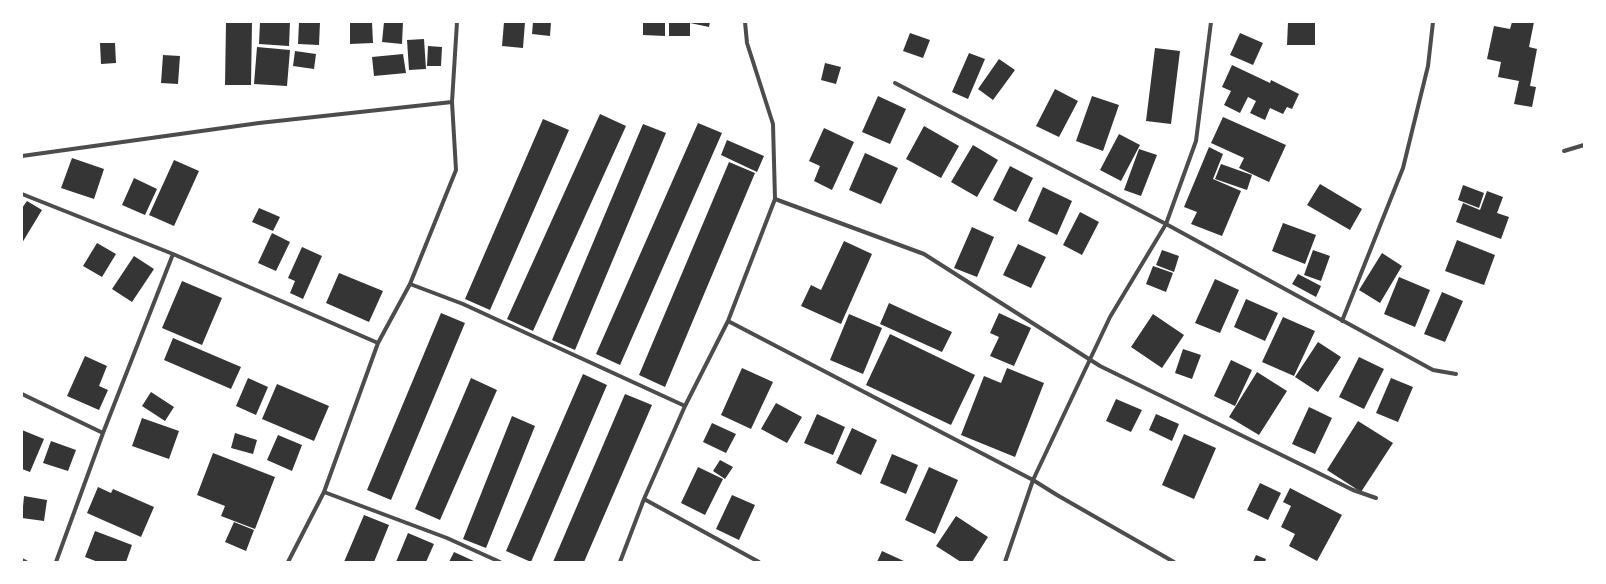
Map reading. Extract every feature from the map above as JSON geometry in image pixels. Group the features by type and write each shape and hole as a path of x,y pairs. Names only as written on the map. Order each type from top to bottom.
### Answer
{"street":[{"path":"288,562 324,492 378,343 410,284 456,170 452,102 457,22"},
{"path":"620,562 644,499 685,406 728,321 775,199 773,124 747,43 744,22"},
{"path":"1005,562 1033,480 1110,317 1166,224 1196,141 1211,22"},
{"path":"1342,321 1403,168 1428,66 1433,22"},
{"path":"895,83 1166,224 1433,370 1456,374"},
{"path":"22,156 259,123 452,102"},
{"path":"1564,151 1584,145"},
{"path":"22,194 173,254 378,343"},
{"path":"775,199 924,254 1100,366 1354,490 1376,498"},
{"path":"56,562 102,433 173,254"},
{"path":"410,284 463,304 685,406"},
{"path":"728,321 1033,480 1174,562"},
{"path":"22,394 102,433"},
{"path":"324,492 447,538 500,562"},
{"path":"644,499 759,562"},
{"path":"22,560 26,562"}],"building":[{"path":"226,22 252,22 251,85 225,85"},
{"path":"260,22 290,22 289,46 259,44"},
{"path":"299,22 320,22 319,45 298,44"},
{"path":"350,22 372,22 373,43 350,44"},
{"path":"384,22 403,22 402,44 382,42"},
{"path":"504,22 525,22 523,48 502,46"},
{"path":"533,22 551,22 550,36 532,34"},
{"path":"643,22 665,22 665,36 643,35"},
{"path":"669,22 710,22 709,27 690,23 690,36 669,36"},
{"path":"1288,22 1315,22 1315,45 1287,45"},
{"path":"1512,22 1534,22 1529,47 1537,49 1530,86 1536,87 1532,107 1514,104 1519,81 1498,77 1501,62 1487,59 1494,26 1510,29"},
{"path":"910,33 930,40 923,58 903,51"},
{"path":"1240,33 1263,43 1253,65 1230,55"},
{"path":"424,39 426,69 409,70 407,40"},
{"path":"100,43 115,43 116,63 101,64"},
{"path":"428,46 442,47 441,66 427,66"},
{"path":"257,47 290,50 287,86 254,84"},
{"path":"1155,48 1180,51 1171,124 1146,121"},
{"path":"295,51 316,54 314,69 293,66"},
{"path":"969,53 985,59 968,99 952,92"},
{"path":"403,54 406,73 374,76 372,57"},
{"path":"163,55 180,56 178,84 161,83"},
{"path":"999,59 1015,70 993,100 978,89"},
{"path":"825,63 841,67 836,84 821,80"},
{"path":"1232,65 1270,83 1271,80 1299,94 1292,109 1287,107 1283,114 1270,108 1265,120 1250,113 1256,101 1248,97 1240,113 1224,105 1231,91 1222,87"},
{"path":"1055,89 1078,101 1059,137 1036,126"},
{"path":"878,96 906,109 890,144 862,132"},
{"path":"1092,96 1119,105 1103,151 1076,141"},
{"path":"600,114 626,126 533,331 507,319"},
{"path":"1223,117 1286,145 1269,182 1239,168 1244,158 1211,143"},
{"path":"543,119 569,130 490,310 465,299"},
{"path":"698,123 722,133 620,365 596,354"},
{"path":"643,124 666,133 575,350 552,340"},
{"path":"924,126 959,146 941,178 906,159"},
{"path":"824,128 854,142 832,190 814,181 820,166 809,161"},
{"path":"1119,134 1140,145 1121,181 1100,170"},
{"path":"727,140 764,156 757,172 721,155"},
{"path":"973,145 998,160 977,197 951,182"},
{"path":"1209,147 1223,154 1213,179 1241,191 1222,236 1191,224 1197,212 1184,207"},
{"path":"1139,149 1157,155 1141,196 1124,190"},
{"path":"865,153 898,168 881,204 849,190"},
{"path":"72,158 104,169 94,199 61,188"},
{"path":"174,160 199,171 174,226 149,215"},
{"path":"729,162 755,173 665,387 639,375"},
{"path":"1221,164 1252,175 1247,190 1215,179"},
{"path":"1010,166 1033,178 1016,212 993,200"},
{"path":"134,178 157,189 145,215 122,205"},
{"path":"1320,184 1362,209 1350,230 1307,205"},
{"path":"1463,185 1484,193 1479,208 1458,200"},
{"path":"1043,187 1072,201 1057,235 1028,221"},
{"path":"1487,191 1503,197 1497,213 1509,217 1501,239 1456,222 1463,203 1480,210"},
{"path":"27,201 42,210 22,243 22,208"},
{"path":"259,208 280,217 273,231 252,222"},
{"path":"1080,212 1099,222 1082,255 1063,245"},
{"path":"1283,223 1316,235 1305,264 1272,251"},
{"path":"972,227 994,237 977,277 954,268"},
{"path":"272,233 290,242 276,271 258,263"},
{"path":"1457,240 1495,255 1484,285 1445,271"},
{"path":"844,241 872,254 841,324 801,306 811,285 821,290"},
{"path":"97,243 116,254 102,277 83,266"},
{"path":"1018,244 1046,257 1031,288 1003,275"},
{"path":"302,247 322,256 303,299 290,293 295,281 288,278"},
{"path":"1162,250 1179,256 1174,272 1156,265"},
{"path":"1313,250 1330,256 1321,281 1304,275"},
{"path":"1382,253 1402,266 1380,303 1359,290"},
{"path":"134,256 154,269 132,302 112,289"},
{"path":"1153,266 1173,273 1166,292 1146,284"},
{"path":"339,273 383,291 369,322 326,303"},
{"path":"1298,274 1321,286 1316,297 1292,284"},
{"path":"1399,277 1430,290 1415,327 1384,314"},
{"path":"1215,279 1239,290 1220,333 1195,323"},
{"path":"182,281 222,298 202,345 162,328"},
{"path":"1442,292 1463,301 1445,342 1424,334"},
{"path":"1246,299 1278,313 1265,341 1234,327"},
{"path":"889,303 952,332 942,352 880,324"},
{"path":"441,313 465,323 391,500 367,490"},
{"path":"999,313 1031,328 1014,366 990,356 999,337 990,333"},
{"path":"849,314 882,328 863,374 830,360"},
{"path":"1153,314 1184,335 1162,368 1131,347"},
{"path":"1283,317 1315,331 1294,376 1262,362"},
{"path":"890,334 975,375 951,425 866,385"},
{"path":"173,338 241,367 231,389 164,360"},
{"path":"1318,342 1341,357 1318,392 1295,377"},
{"path":"1183,349 1201,355 1192,379 1175,373"},
{"path":"85,356 107,366 99,386 108,390 99,410 67,396"},
{"path":"1359,357 1384,369 1364,409 1339,397"},
{"path":"1231,360 1252,370 1235,406 1214,396"},
{"path":"742,368 773,382 751,429 721,415"},
{"path":"1007,368 1044,383 1015,457 961,435 984,376 1001,383"},
{"path":"1257,372 1287,391 1259,435 1229,417"},
{"path":"583,374 607,385 531,562 506,551"},
{"path":"248,378 268,387 256,415 236,406"},
{"path":"471,378 497,390 440,520 415,509"},
{"path":"1391,378 1413,387 1398,422 1376,413"},
{"path":"277,384 329,406 314,441 262,419"},
{"path":"151,392 174,407 165,421 142,406"},
{"path":"625,394 652,405 584,562 553,562"},
{"path":"1116,399 1142,410 1131,432 1106,421"},
{"path":"776,403 802,417 787,443 761,429"},
{"path":"1309,407 1332,418 1315,454 1292,444"},
{"path":"817,414 845,427 833,455 804,443"},
{"path":"1156,414 1179,424 1172,441 1149,430"},
{"path":"512,416 535,426 486,548 463,539"},
{"path":"142,418 179,431 169,459 132,446"},
{"path":"1358,421 1393,443 1361,492 1327,470"},
{"path":"712,423 736,434 726,453 703,442"},
{"path":"852,428 877,440 861,475 836,463"},
{"path":"22,430 44,439 30,472 22,469"},
{"path":"235,433 257,440 253,454 231,448"},
{"path":"1184,434 1216,448 1194,499 1162,485"},
{"path":"278,435 302,445 292,471 267,460"},
{"path":"51,441 76,450 68,471 43,463"},
{"path":"213,453 275,477 255,529 221,516 225,506 197,495"},
{"path":"892,454 918,465 906,494 880,483"},
{"path":"720,460 733,467 725,479 713,471"},
{"path":"698,467 723,479 705,515 681,503"},
{"path":"929,467 958,480 935,534 905,520"},
{"path":"1260,483 1281,493 1268,520 1247,510"},
{"path":"98,487 111,493 113,489 154,507 141,537 87,513"},
{"path":"1290,488 1342,515 1317,561 1289,546 1295,534 1281,527 1291,506 1283,502"},
{"path":"732,495 755,505 739,540 716,529"},
{"path":"24,496 47,500 44,521 22,518"},
{"path":"364,515 389,525 374,562 344,562"},
{"path":"956,516 988,537 972,562 961,562 936,546"},
{"path":"234,522 254,530 246,551 225,542"},
{"path":"95,531 132,545 126,562 98,562 85,557"},
{"path":"408,533 434,544 426,562 396,562"},
{"path":"882,551 906,562 877,562"},
{"path":"454,552 476,562 449,562"},
{"path":"1256,555 1266,559 1265,562 1253,562"}]}
